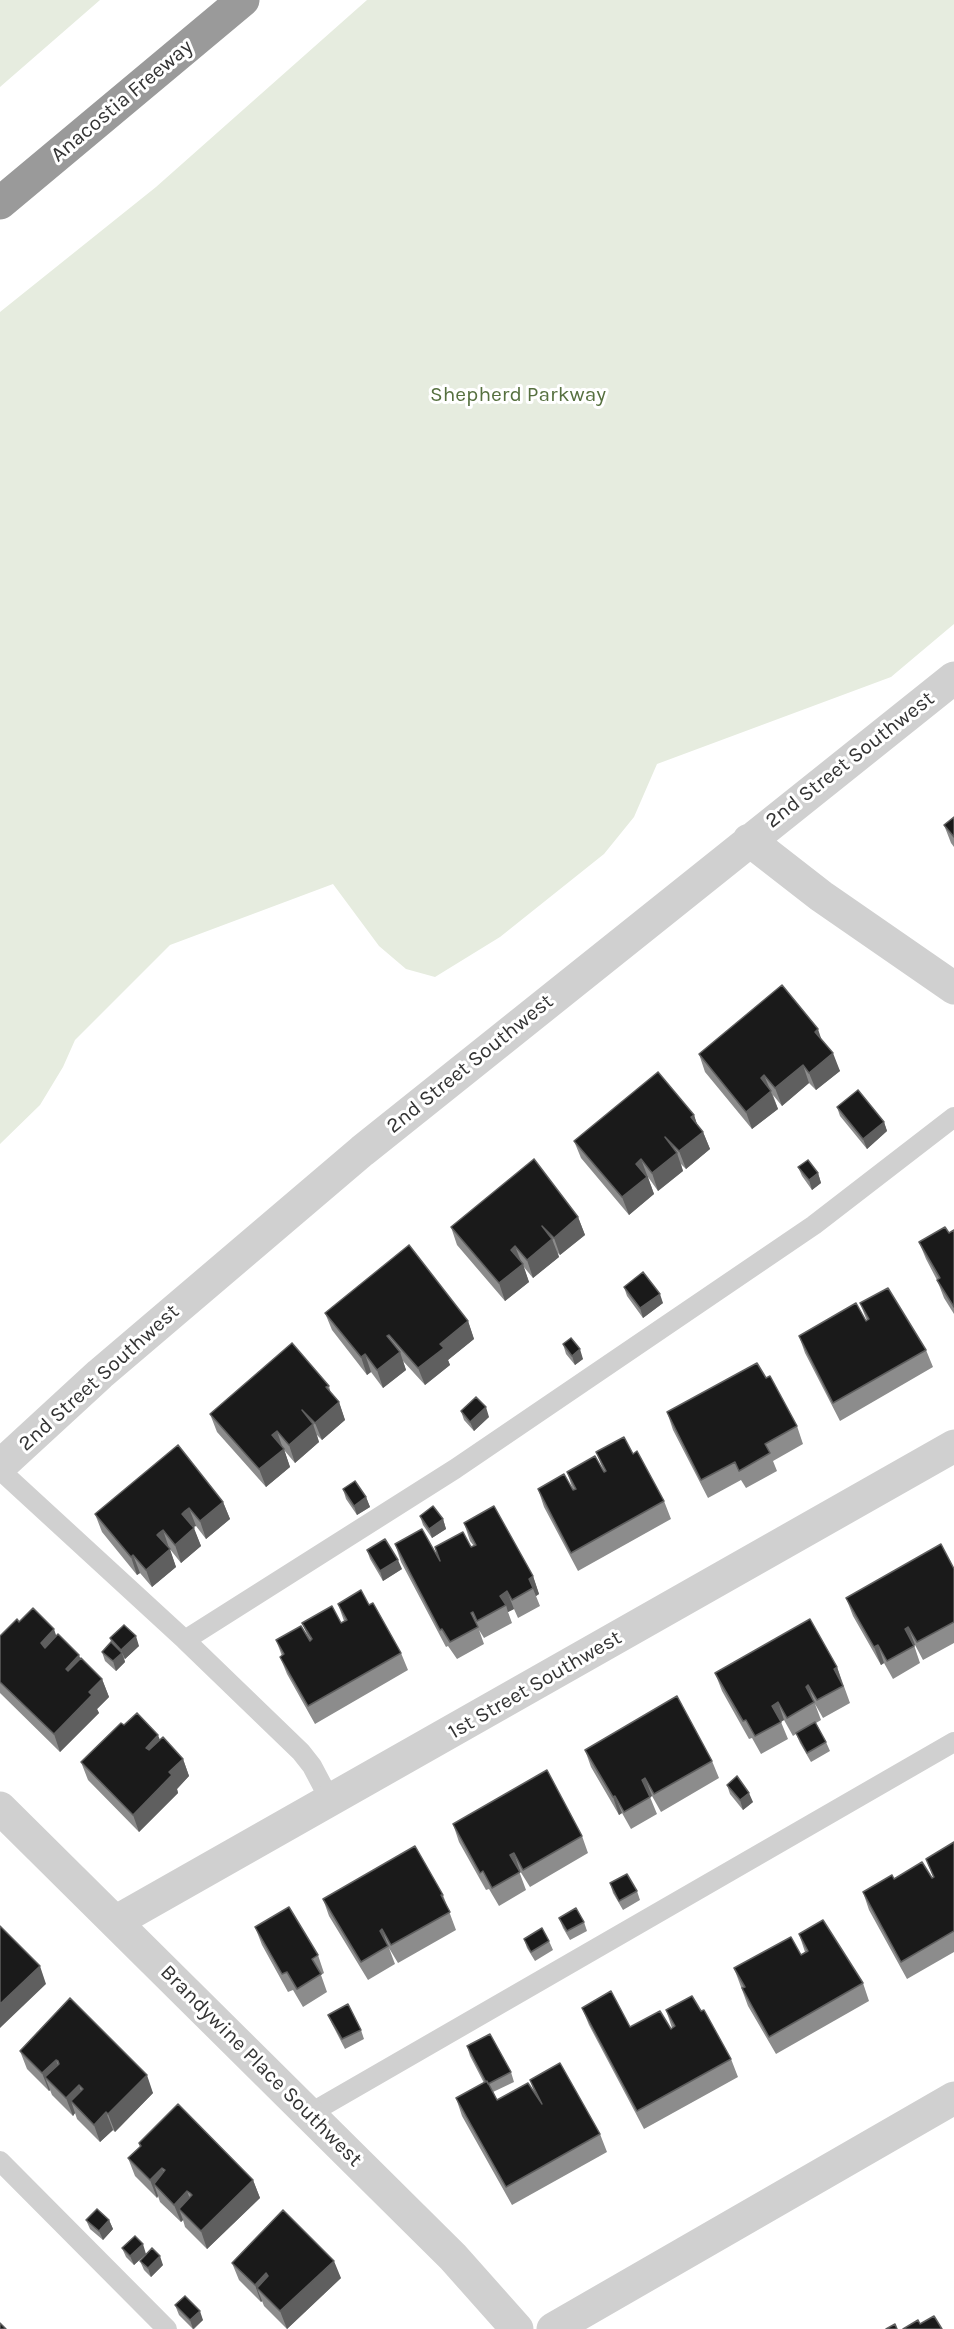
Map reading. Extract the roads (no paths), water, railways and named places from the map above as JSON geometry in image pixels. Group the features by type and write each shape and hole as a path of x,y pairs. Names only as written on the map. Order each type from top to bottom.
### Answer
{"highway":[{"name":"Anacostia Freeway","path":"0,203 243,0"}],"street":[{"name":"2nd Street Southwest","path":"0,1468 109,1367 345,1166 954,678"},
{"path":"749,840 821,896 954,988"},
{"name":"1st Street Southwest","path":"115,1922 331,1802 954,1446"},
{"name":"Brandywine Place Southwest","path":"0,1808 453,2257 517,2329"},
{"path":"553,2329 954,2098"}],"lane":[{"path":"185,1640 455,1469 814,1225 954,1117"},
{"path":"0,1468 185,1640 301,1752 312,1766 331,1802"},
{"path":"309,2114 954,1742"},
{"path":"0,2161 166,2329"}],"park label":[{"name":"Shepherd Parkway","path":"518,395"}]}
